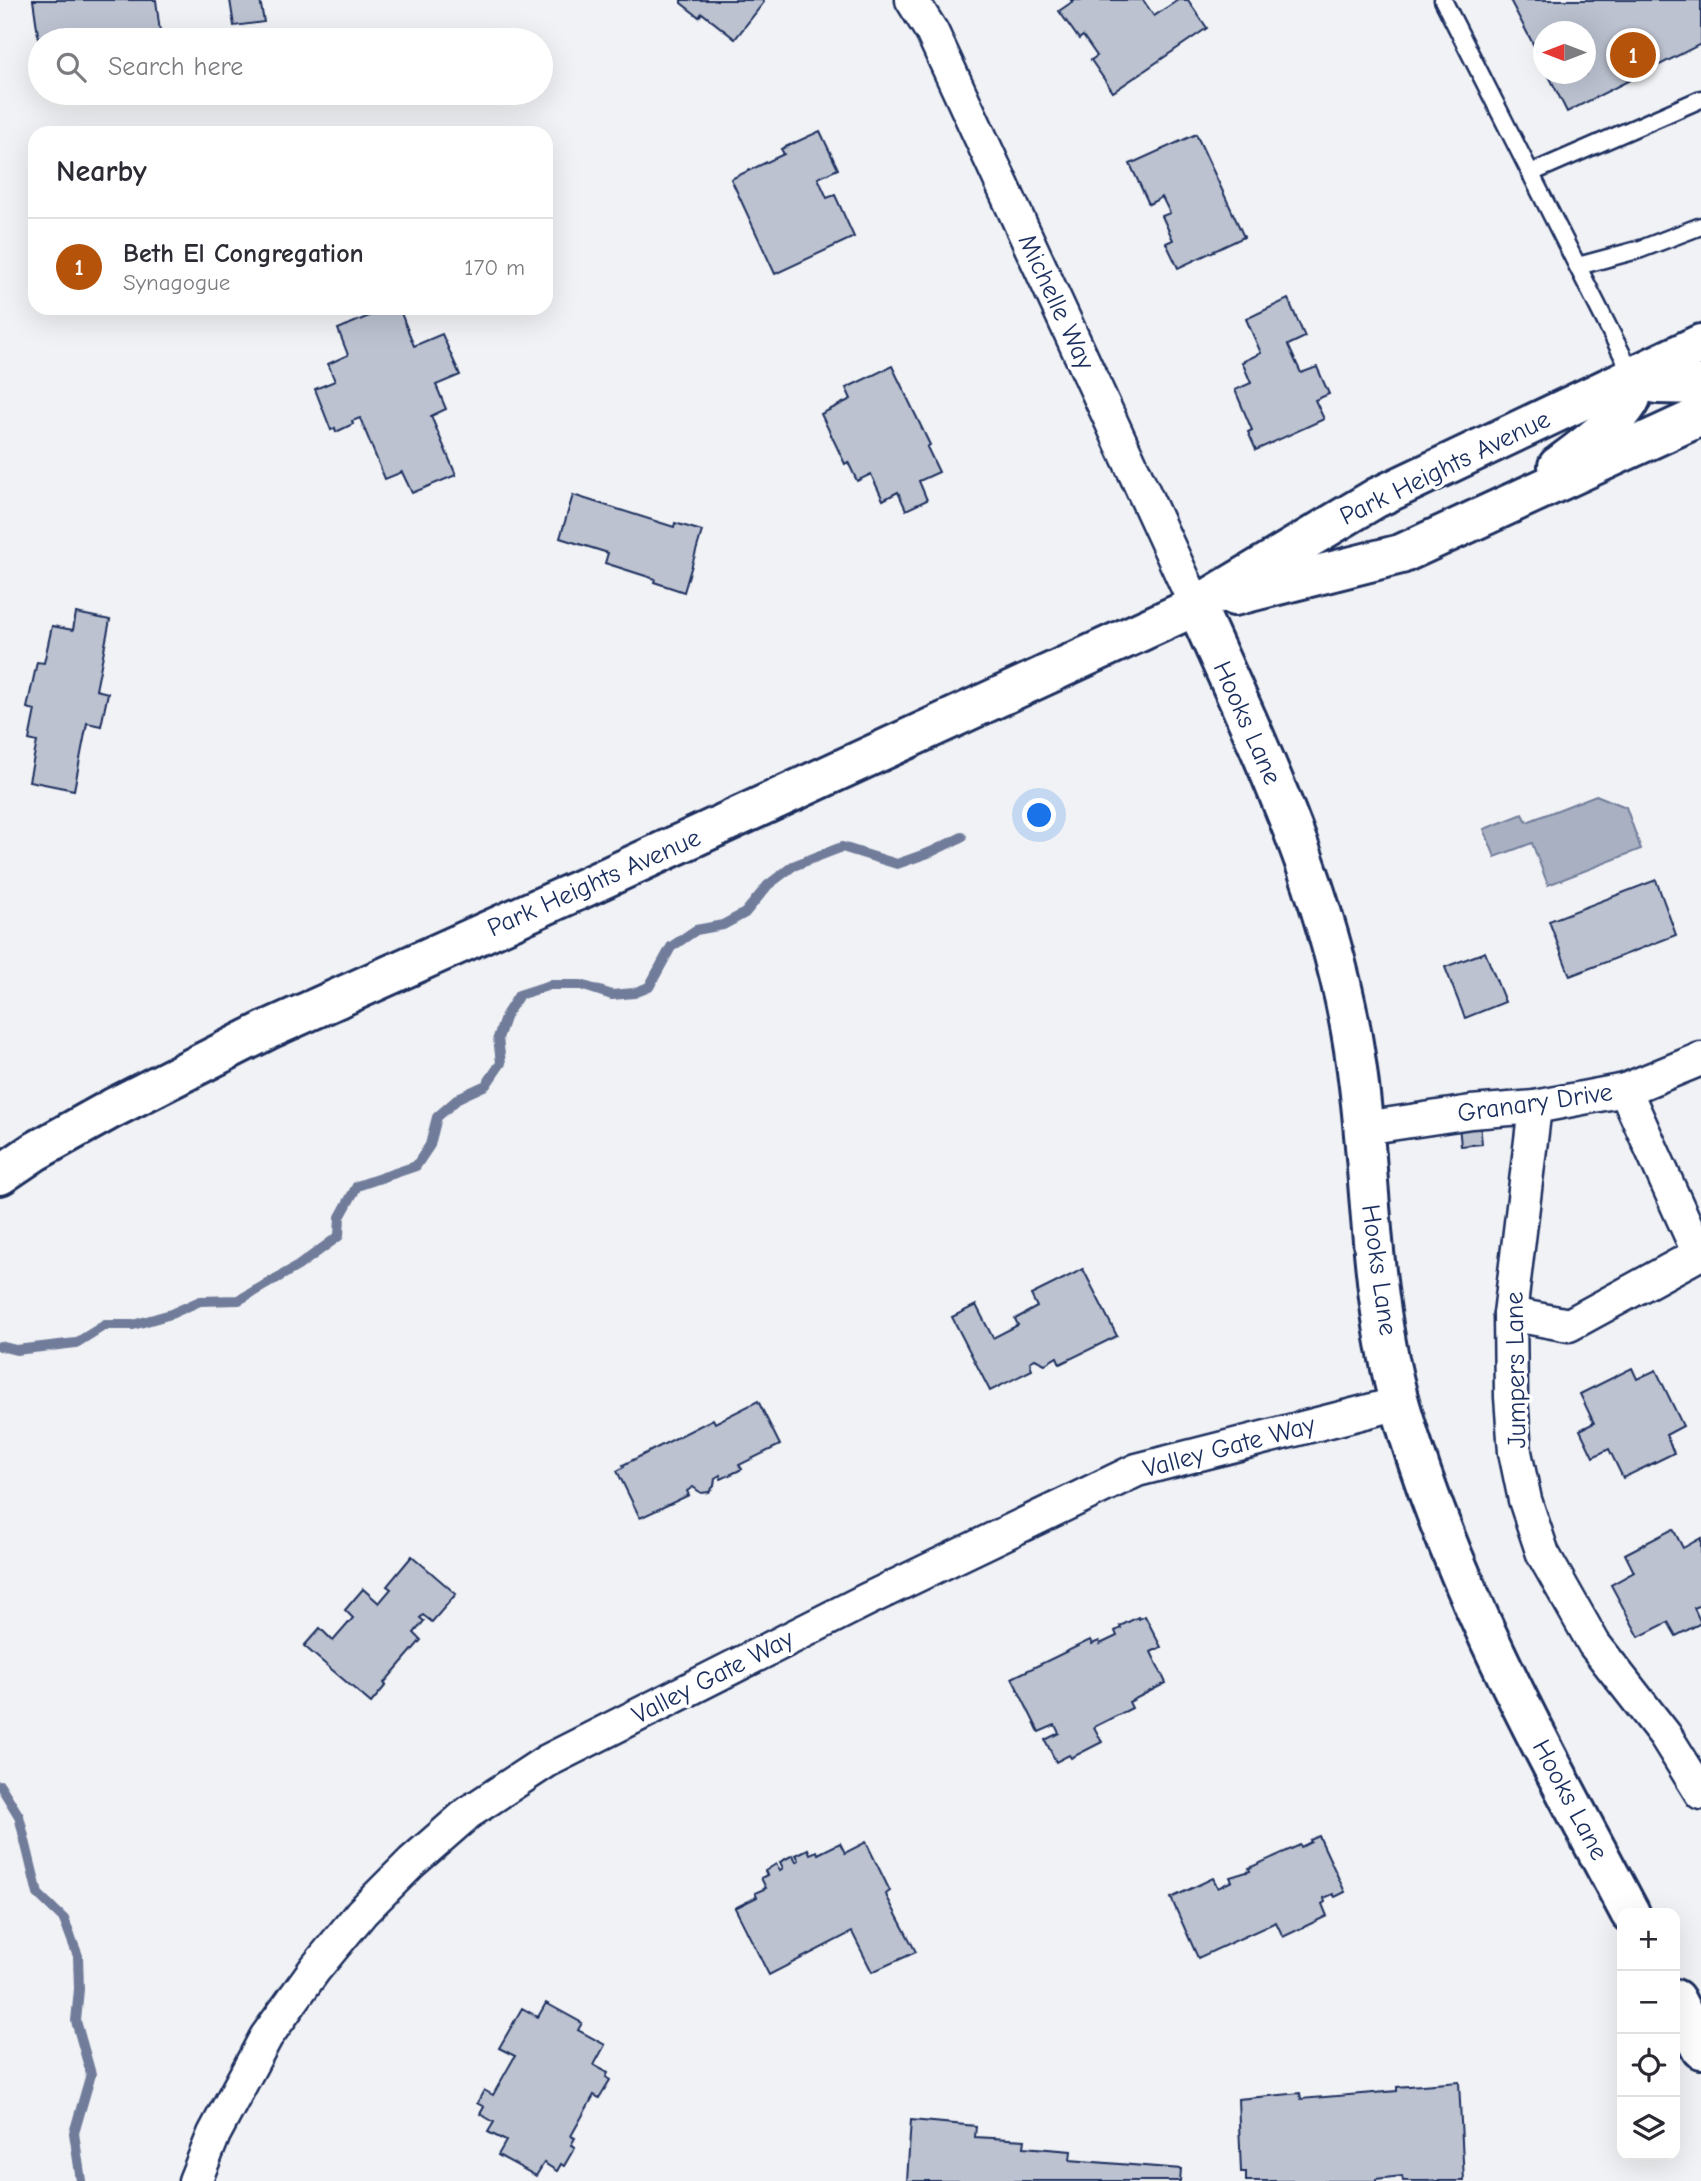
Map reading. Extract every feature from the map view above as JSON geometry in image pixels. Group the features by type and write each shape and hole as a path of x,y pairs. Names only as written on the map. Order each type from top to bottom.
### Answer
{"main road":[{"name":"Park Heights Avenue","path":"0,1175 34,1152 113,1108 267,1030 579,890 1196,606 1376,498 1701,344"},
{"path":"1500,509 1586,446 1627,406 1634,387 1633,376 1657,384 1701,385"},
{"name":"Park Heights Avenue","path":"1196,606 1401,554 1701,416"},
{"name":"Hooks Lane","path":"1196,606 1266,764 1310,872 1336,958 1351,1032 1364,1128 1369,1208 1381,1307 1400,1403 1430,1494 1468,1595 1525,1714 1627,1908"},
{"path":"1680,2009 1701,2049"}],"street":[{"name":"Michelle Way","path":"912,0 932,33 1196,606"},
{"name":"Granary Drive","path":"1364,1128 1471,1112 1535,1107 1625,1090 1701,1059"},
{"path":"1510,1314 1569,1325 1699,1254 1625,1090"},
{"name":"Jumpers Lane","path":"1535,1107 1510,1314 1515,1452 1525,1500 1544,1555 1594,1644 1665,1735 1701,1793"},
{"name":"Valley Gate Way","path":"195,2181 214,2134 266,2037 315,1969 362,1912 412,1862 468,1813 547,1761 866,1600 1137,1470 1400,1403"}],"lane":[{"path":"1443,0 1633,376"},
{"path":"1531,173 1701,99"},
{"path":"1578,266 1641,249 1701,226"}],"water":[{"path":"1596,795 1626,807 1641,849 1548,885 1532,843 1495,857 1484,829 1523,814 1527,822"}],"building":[{"path":"33,0 156,0 160,28 37,28"},
{"path":"230,0 260,0 264,22 234,26"},
{"path":"681,0 764,2 735,39 702,13 699,17 681,3"},
{"path":"1071,0 1143,0 1154,16 1178,0 1188,0 1207,28 1113,92 1091,60 1097,56 1083,36 1079,39 1059,11 1072,2"},
{"path":"1510,0 1701,0 1701,44 1567,112 1553,84 1596,84 1596,21 1533,21 1533,44"},
{"path":"820,131 838,169 818,178 827,198 835,195 854,237 775,274 731,179 784,154 781,149"},
{"path":"1196,134 1244,237 1178,268 1166,243 1173,240 1162,216 1170,213 1162,197 1149,204 1130,164"},
{"path":"1288,299 1305,337 1288,345 1301,373 1317,367 1329,394 1315,400 1324,419 1256,450 1248,432 1252,430 1235,390 1251,383 1242,362 1261,353 1246,319"},
{"path":"371,315 402,315 414,346 442,334 460,375 436,385 446,409 431,416 456,475 412,493 402,472 385,479 360,418 336,432 335,428 331,430 315,389 335,381 328,364 348,355 338,329"},
{"path":"892,366 930,445 927,447 939,472 919,481 927,500 906,510 898,492 883,500 871,474 857,481 848,462 845,464 821,414 851,399 846,388"},
{"path":"573,495 674,527 675,523 702,531 684,592 654,582 655,579 605,563 608,553 560,538"},
{"path":"76,613 110,620 96,690 108,693 101,726 87,723 74,790 29,781 37,742 29,740 35,710 27,708 37,662 44,663 52,626 73,630"},
{"path":"1656,880 1676,935 1570,976 1549,921"},
{"path":"1485,952 1505,1002 1465,1018 1445,967"},
{"path":"1479,1113 1482,1144 1461,1146 1458,1115"},
{"path":"1083,1269 1117,1336 1060,1364 1057,1357 1045,1364 1035,1359 1030,1362 1032,1370 990,1391 952,1317 976,1305 993,1338 1018,1325 1015,1319 1037,1307 1031,1295"},
{"path":"1632,1368 1637,1379 1656,1370 1683,1426 1666,1435 1674,1453 1623,1478 1609,1449 1593,1457 1580,1430 1594,1423 1580,1394"},
{"path":"758,1401 780,1445 739,1465 742,1469 721,1479 720,1475 715,1478 714,1486 709,1492 701,1493 693,1487 687,1491 689,1495 640,1518 617,1471 624,1467 623,1465 713,1419 715,1423"},
{"path":"1673,1529 1683,1548 1701,1538 1701,1605 1694,1608 1701,1623 1676,1636 1668,1622 1639,1637 1611,1585 1634,1572 1625,1554"},
{"path":"412,1556 456,1594 432,1622 423,1615 420,1618 424,1621 414,1633 421,1640 384,1683 386,1685 371,1703 304,1646 320,1628 333,1641 353,1618 345,1610 363,1589 379,1603 391,1589 387,1586"},
{"path":"1145,1616 1161,1647 1151,1652 1166,1683 1129,1702 1132,1708 1094,1727 1102,1742 1071,1758 1069,1755 1056,1762 1045,1740 1059,1733 1055,1725 1039,1732 1012,1678 1090,1640 1092,1644 1099,1641 1100,1644 1117,1636 1115,1631 1121,1628 1120,1626"},
{"path":"1319,1836 1345,1892 1324,1898 1325,1902 1322,1904 1327,1916 1283,1937 1276,1922 1198,1958 1171,1898 1213,1878 1218,1888 1232,1881 1230,1877 1250,1871 1249,1868 1300,1845 1301,1847"},
{"path":"866,1842 890,1891 886,1894 887,1897 916,1952 872,1972 852,1932 769,1975 735,1908 757,1897 755,1893 766,1888 761,1878 767,1875 765,1871 776,1864 780,1870 783,1868 780,1862 793,1855 796,1862 799,1860 796,1855 808,1849 810,1854 817,1851 818,1854 840,1843 845,1853"},
{"path":"546,2003 582,2023 578,2030 605,2045 594,2065 608,2073 606,2077 610,2080 599,2098 594,2095 571,2136 575,2138 571,2145 575,2147 564,2166 561,2164 557,2171 544,2163 536,2176 498,2155 506,2141 488,2132 494,2122 480,2114 484,2107 477,2103 484,2090 493,2095 515,2056 499,2048 522,2008 538,2017"},
{"path":"1459,2082 1464,2181 1403,2181 1402,2176 1376,2181 1246,2181 1246,2172 1241,2172 1238,2099 1300,2093 1301,2099 1397,2091 1397,2087"},
{"path":"911,2120 976,2126 975,2137 1025,2140 1024,2147 1071,2151 1070,2160 1181,2169 1180,2181 907,2181"}],"waterway":[{"path":"0,1346 16,1350 76,1343 105,1325 133,1325 171,1314 200,1301 239,1300 298,1266 339,1236 340,1217 357,1186 416,1166 430,1145 437,1117 460,1097 486,1085 501,1063 498,1038 506,1015 519,995 550,985 581,985 612,995 634,993 649,987 671,947 696,930 723,925 745,913 768,885 793,866 842,847 897,864 962,837"},
{"path":"0,1785 19,1816 38,1894 64,1919 78,1956 76,2021 91,2074 74,2133 81,2181"}],"place":[{"name":"Beth El Congregation","path":"1633,55"}]}
